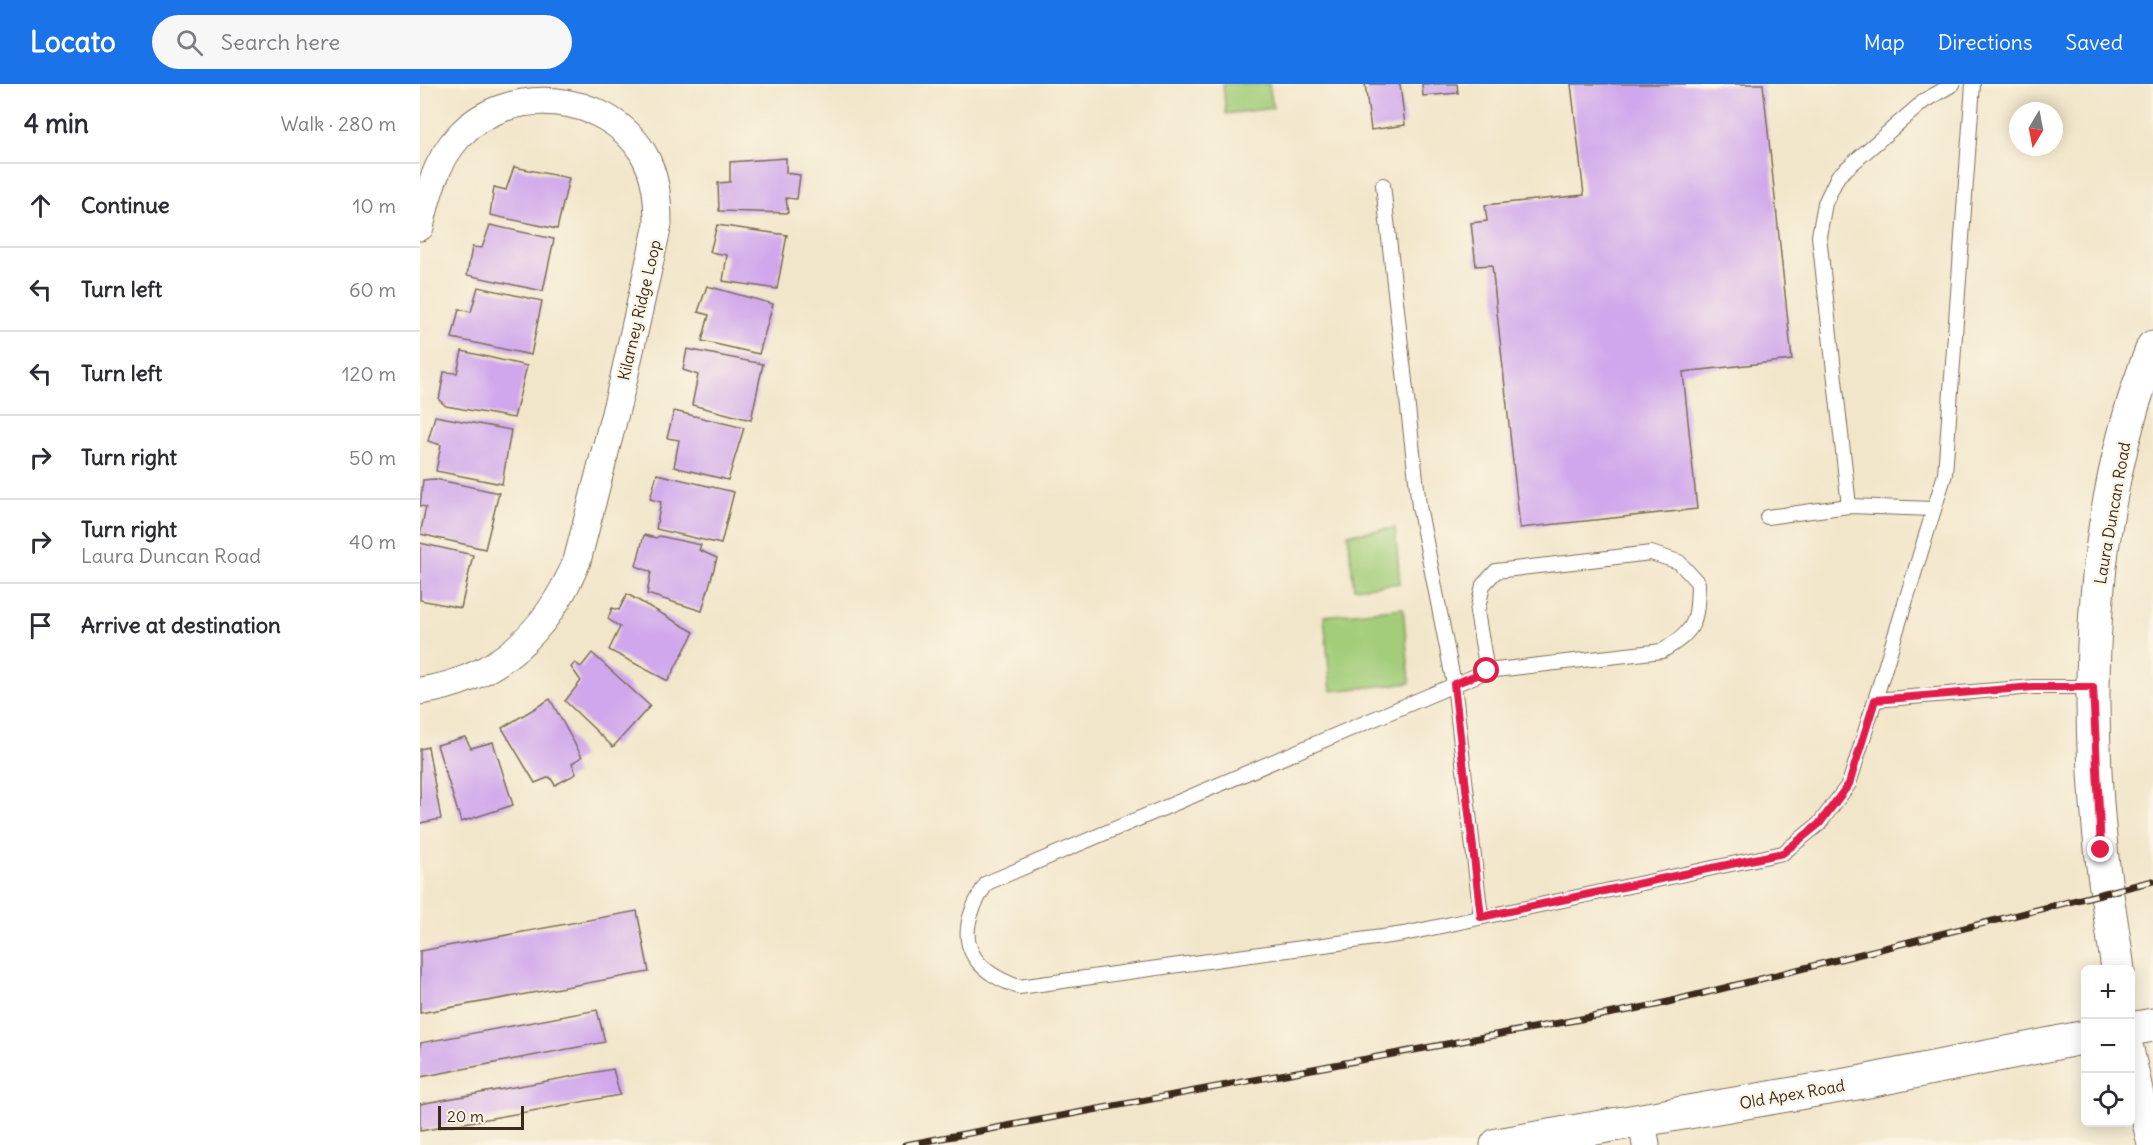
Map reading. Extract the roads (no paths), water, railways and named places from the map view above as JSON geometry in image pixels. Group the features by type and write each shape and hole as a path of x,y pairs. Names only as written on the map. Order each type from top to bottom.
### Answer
{"street":[{"name":"Kilarney Ridge Loop","path":"420,227 440,162 458,136 476,121 500,108 532,101 563,102 590,110 612,121 643,153 658,197 658,224 623,382 577,561 566,588 540,626 499,662 465,679 420,691"},
{"name":"Laura Duncan Road","path":"2117,965 2101,850 2093,687 2102,554 2118,463 2142,375 2153,347"},
{"path":"2135,1028 2153,1025"},
{"name":"Old Apex Road","path":"1497,1145 1644,1132 1863,1082 2081,1038"},
{"path":"2135,1072 2151,1145"}],"lane":[{"path":"1849,506 1819,236 1825,203 1838,176 1924,101 1953,84"},
{"path":"1487,671 1477,612 1483,585 1496,571 1651,553 1679,562 1698,583 1697,612 1686,637 1662,651 1487,671 987,883 972,904 966,931 972,957 995,978 1019,987 1404,934 1783,853 1819,824 1849,784 1946,474 1973,84"},
{"path":"1383,185 1419,506 1454,684 1481,917"},
{"path":"1767,516 1849,506 1935,509"},
{"path":"1875,700 2033,687 2093,687"}],"railway":[{"path":"905,1145 1656,1005 2153,881"}]}
